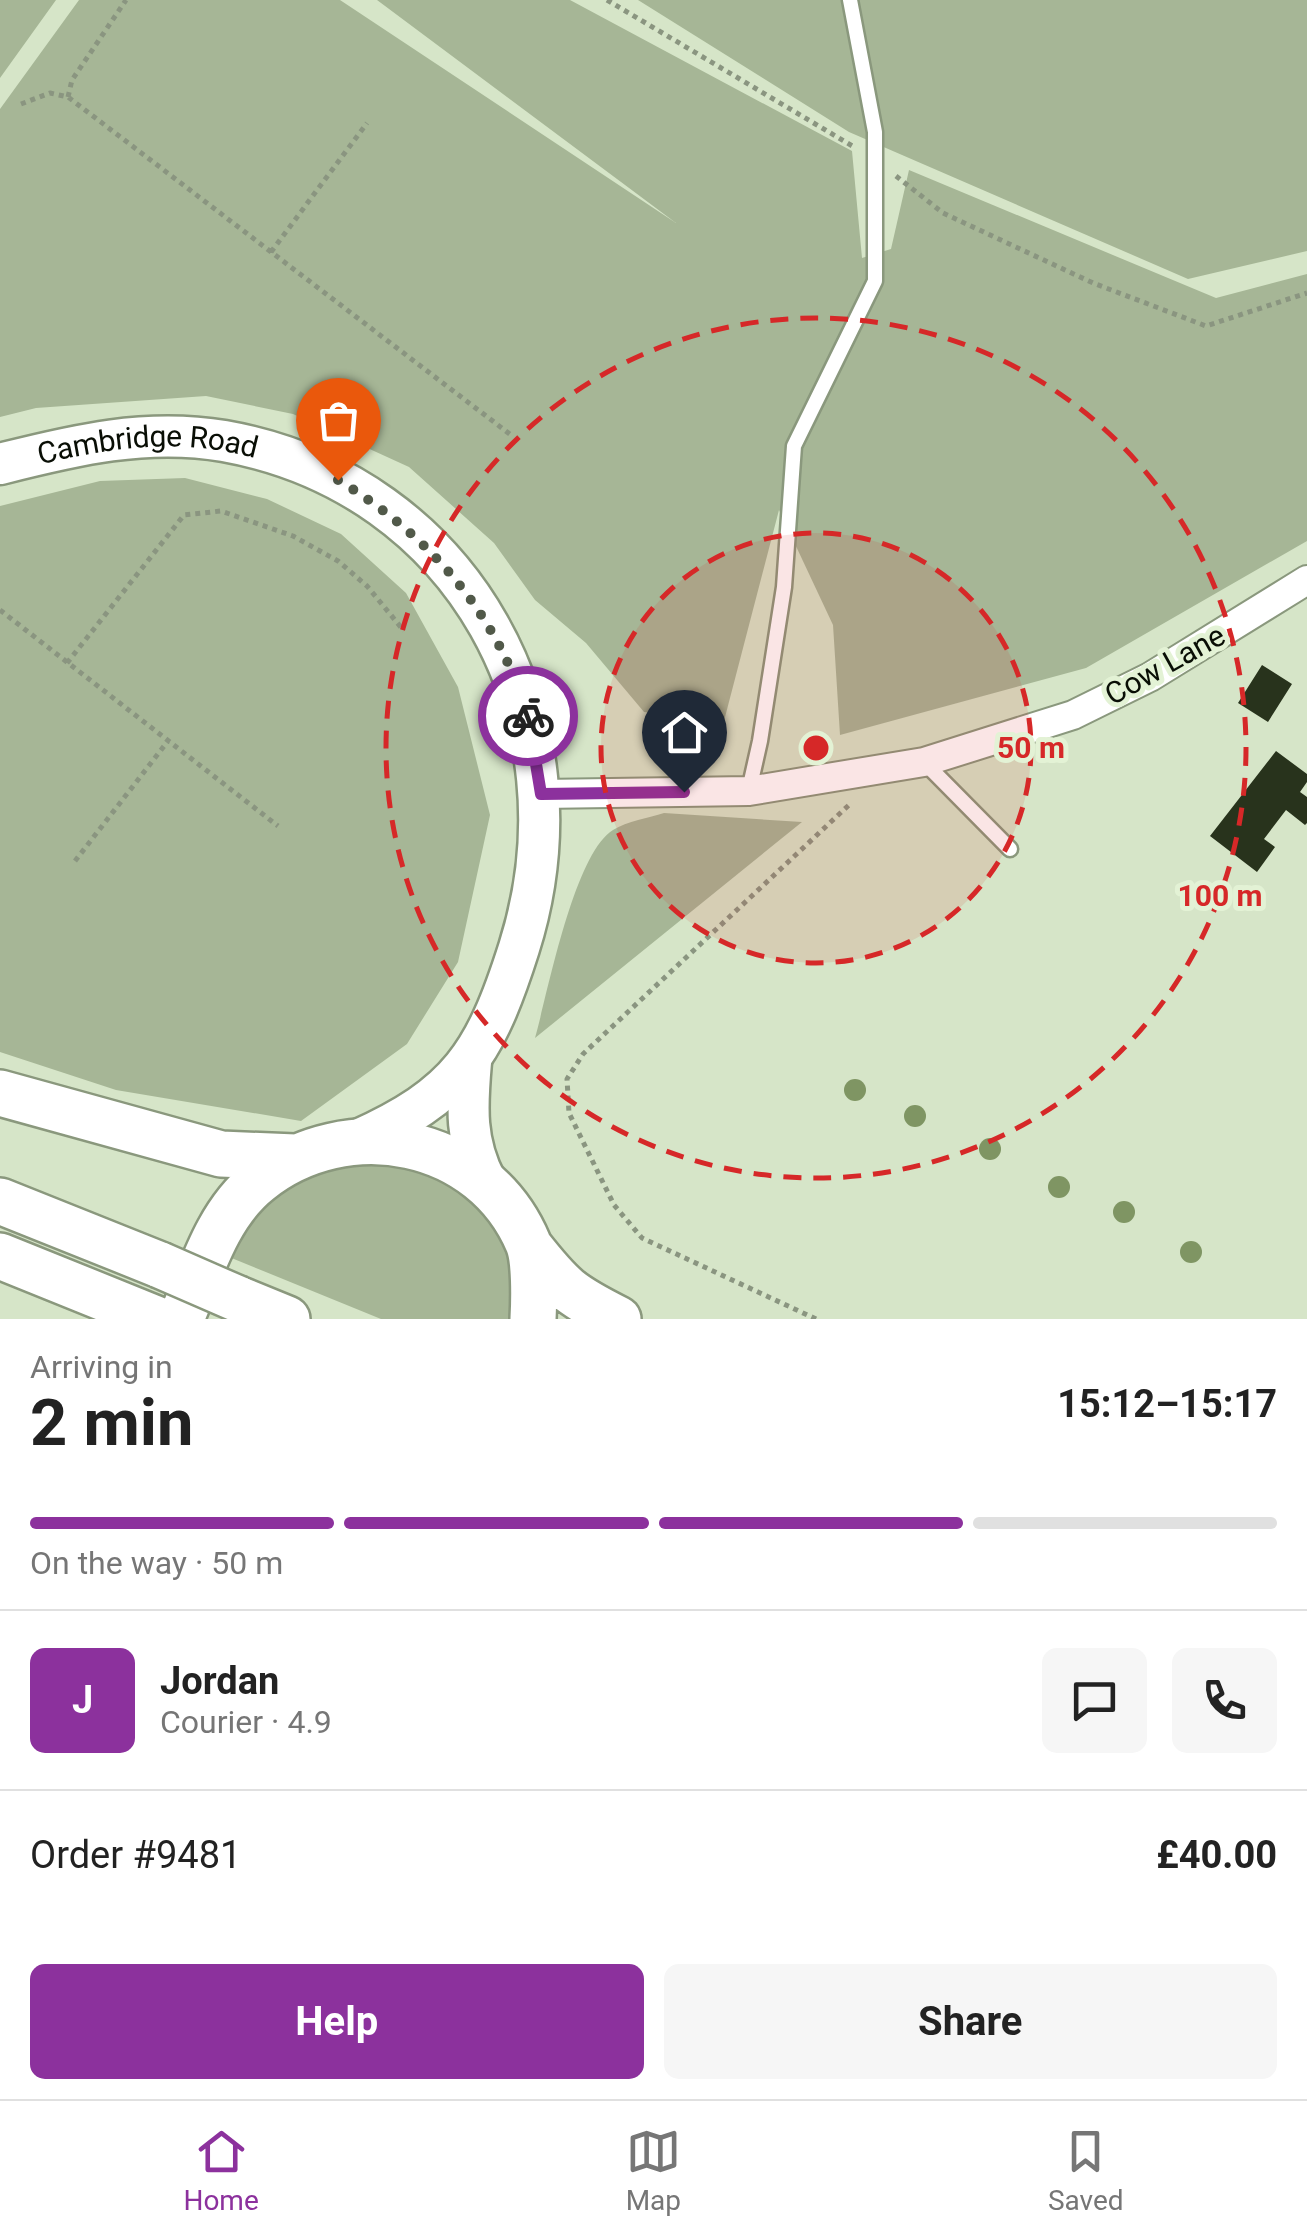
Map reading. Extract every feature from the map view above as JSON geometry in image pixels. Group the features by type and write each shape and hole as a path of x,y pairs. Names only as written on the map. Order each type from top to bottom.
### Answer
{"main road":[{"name":"Cambridge Road","path":"0,464 74,444 114,438 189,436 269,452 322,472 370,500 424,543 449,569 492,630 527,713 541,794 540,848 530,912 502,995 471,1062 467,1104 472,1156 486,1182"},
{"name":"Cambridge Road","path":"356,1141 403,1120 436,1097 471,1062"},
{"path":"0,1092 221,1154 295,1157"},
{"path":"0,1256 159,1317 234,1208 257,1182 295,1157 324,1146 389,1141 421,1146 453,1160 486,1182 558,1283 575,1298 618,1319"},
{"path":"0,1201 287,1319"},
{"path":"529,1246 533,1319"}],"street":[{"name":"Cow Lane","path":"541,794 749,791 924,762 1073,715 1150,678 1307,580"}],"lane":[{"path":"749,791 784,586 794,446 875,281 875,132 850,0"},
{"path":"924,762 1010,848"}],"path":[{"path":"68,96 72,80 126,0"},
{"path":"607,0 877,160 943,213 1093,283 1206,326 1307,293"},
{"path":"21,104 50,93 68,96 510,434"},
{"path":"271,252 367,123"},
{"path":"67,662 184,515 220,510 292,536 338,561 367,586 404,631"},
{"path":"0,610 278,826"},
{"path":"76,860 168,741"},
{"path":"816,1319 642,1238 614,1205 569,1114 567,1079 584,1054 890,767"}],"green space":[{"path":"0,0 56,0 0,78"},
{"path":"79,0 340,0 676,223 377,0 570,0 852,151 862,258 891,249 909,170 1216,298 1307,274 1307,541 1086,668 840,735 833,625 779,510 724,721 644,712 586,643 535,600 494,543 409,467 293,414 206,396 36,408 0,417 0,109"},
{"path":"638,0 1307,0 1307,251 1188,279 849,132"},
{"path":"185,478 267,499 341,534 406,593 458,687 490,815 458,962 407,1044 301,1121 116,1090 0,1052 0,506 100,481"},
{"path":"664,813 802,822 535,1038 564,926 586,866 613,830"},
{"path":"355,1158 425,1168 448,1179 484,1209 506,1248 514,1294 513,1319 381,1319 229,1257 254,1211 296,1181"}],"building":[{"path":"1262,665 1292,684 1268,722 1238,703"},
{"path":"1276,751 1307,774 1300,792 1307,797 1307,823 1286,810 1264,839 1275,847 1257,872 1210,836"}],"way so far":[{"path":"338,480 397,519 449,569 492,630 528,716"}],"route":[{"path":"528,716 541,794 684,792"}]}
